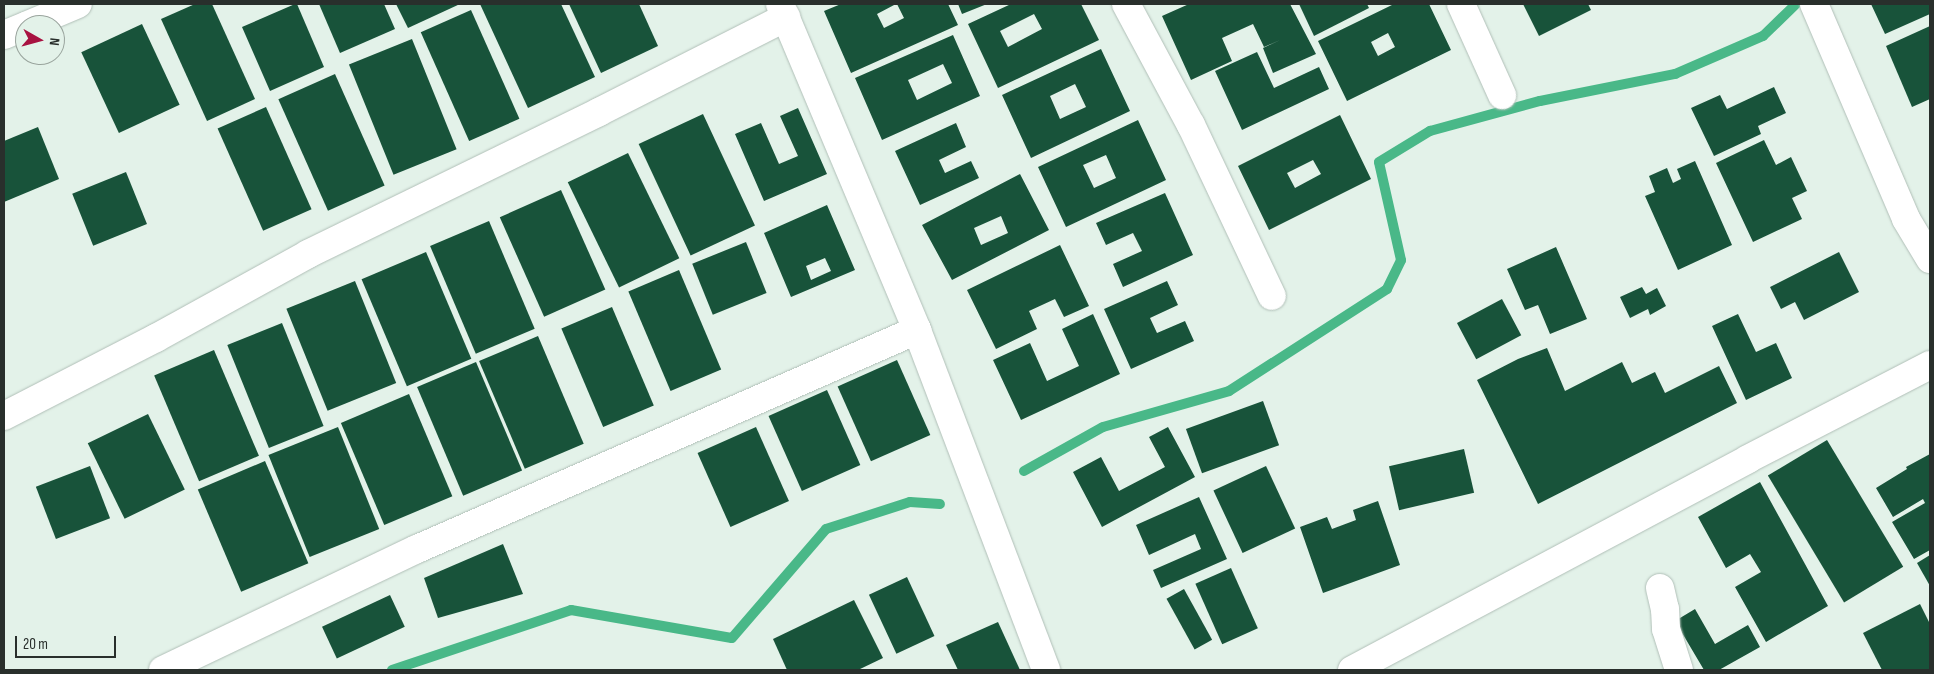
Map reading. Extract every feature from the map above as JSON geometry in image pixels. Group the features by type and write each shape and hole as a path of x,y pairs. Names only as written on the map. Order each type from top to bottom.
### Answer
{"street":[{"path":"52,15 78,4"},
{"path":"1126,4 1191,125 1272,296"},
{"path":"1461,4 1502,95"},
{"path":"1814,4 1906,218 1930,259"},
{"path":"4,416 156,338 308,254 599,112 783,11 917,330 1046,670"},
{"path":"163,670 418,548 917,330"},
{"path":"1352,670 1731,468 1930,365"},
{"path":"1660,588 1671,652 1679,670"}],"building":[{"path":"195,4 212,4 255,99 207,121 161,19"},
{"path":"297,4 324,67 270,91 242,27"},
{"path":"319,4 384,4 395,29 340,53"},
{"path":"396,4 460,4 408,28"},
{"path":"480,4 561,4 595,77 528,108"},
{"path":"569,4 639,4 658,46 601,73"},
{"path":"841,4 896,4 877,14 884,28 904,18 897,4 948,4 958,25 851,73 824,11"},
{"path":"958,4 987,4 962,14"},
{"path":"1011,4 1081,4 1099,40 998,88 968,24","holes":["1034,14 1042,29 1008,47 1000,31"]},
{"path":"1189,4 1290,4 1316,54 1273,73 1263,48 1280,40 1264,47 1253,24 1222,38 1232,61 1191,80 1162,16"},
{"path":"1299,4 1367,4 1369,8 1314,36"},
{"path":"1394,4 1429,4 1451,50 1347,101 1318,41","holes":["1388,33 1395,47 1378,56 1371,42"]},
{"path":"1523,4 1588,4 1591,10 1539,36"},
{"path":"1871,4 1930,4 1930,14 1885,34"},
{"path":"471,10 519,119 469,141 421,32"},
{"path":"142,24 180,105 119,133 81,52"},
{"path":"1930,26 1930,99 1912,107 1886,46"},
{"path":"953,35 980,96 882,140 855,78","holes":["943,64 952,83 917,100 908,80"]},
{"path":"412,39 457,149 394,175 349,64"},
{"path":"1101,49 1130,111 1031,158 1002,95","holes":["1075,84 1086,107 1060,119 1050,96"]},
{"path":"1257,52 1274,88 1319,67 1329,89 1242,130 1215,71"},
{"path":"335,74 385,185 328,211 278,99"},
{"path":"1774,87 1786,113 1758,126 1761,134 1714,156 1691,108 1720,95 1727,109"},
{"path":"266,107 312,209 263,231 218,129"},
{"path":"798,108 827,174 764,201 735,134 761,123 779,164 798,156 780,116"},
{"path":"703,114 755,225 691,255 639,144"},
{"path":"1340,115 1371,179 1269,230 1238,166","holes":["1313,160 1321,174 1295,188 1287,173"]},
{"path":"1138,120 1166,180 1066,227 1038,167","holes":["1106,155 1116,178 1094,188 1083,165"]},
{"path":"956,123 966,147 939,160 945,173 971,161 979,178 920,205 895,151"},
{"path":"38,127 59,179 4,202 4,141"},
{"path":"1764,140 1776,165 1791,157 1807,191 1792,198 1802,219 1753,242 1716,163"},
{"path":"628,153 679,258 619,288 568,182"},
{"path":"1695,161 1732,245 1678,270 1645,196 1655,192 1649,176 1667,168 1673,183 1681,179 1677,169"},
{"path":"126,172 147,224 93,246 72,194"},
{"path":"1020,174 1049,230 952,280 922,225","holes":["1001,216 1008,233 981,245 974,228"]},
{"path":"561,190 605,290 544,317 500,217"},
{"path":"1165,193 1193,255 1123,287 1113,264 1142,251 1133,233 1106,245 1096,223"},
{"path":"827,205 855,270 791,297 764,233","holes":["825,258 831,271 811,280 806,266"]},
{"path":"489,221 535,329 476,354 430,246"},
{"path":"746,242 767,293 713,315 692,264"},
{"path":"1060,245 1089,306 1064,317 1055,299 1029,311 1037,329 996,349 967,290"},
{"path":"1556,247 1587,319 1550,334 1538,305 1525,310 1507,269"},
{"path":"426,252 471,359 407,386 362,279"},
{"path":"1839,252 1859,292 1804,320 1795,302 1781,309 1770,287"},
{"path":"679,270 721,369 671,391 628,291"},
{"path":"355,281 396,383 328,411 286,309"},
{"path":"1167,281 1178,305 1150,318 1157,333 1185,321 1194,341 1131,369 1104,309"},
{"path":"1642,287 1646,294 1657,288 1666,306 1650,315 1648,309 1630,318 1620,297"},
{"path":"1502,299 1521,335 1476,359 1457,323"},
{"path":"612,307 654,405 603,427 561,328"},
{"path":"1093,314 1120,374 1021,420 993,360 1030,343 1047,381 1079,366 1062,329"},
{"path":"1738,314 1756,352 1776,343 1792,378 1746,400 1712,326"},
{"path":"282,323 324,426 269,448 227,345"},
{"path":"538,336 584,444 525,469 479,361"},
{"path":"1547,348 1565,391 1622,362 1632,383 1655,372 1665,393 1719,366 1737,403 1538,504 1477,380 1518,359"},
{"path":"214,350 259,456 199,481 154,375"},
{"path":"897,360 930,435 871,461 838,386"},
{"path":"476,362 522,471 463,496 417,387"},
{"path":"827,390 860,465 802,491 769,416"},
{"path":"409,394 452,496 384,525 341,423"},
{"path":"1263,401 1279,445 1202,473 1186,429"},
{"path":"148,414 185,489 125,519 88,443"},
{"path":"338,427 379,529 310,557 268,455"},
{"path":"756,427 789,501 730,527 698,453"},
{"path":"1168,427 1195,477 1102,527 1073,472 1101,457 1119,491 1165,467 1149,437"},
{"path":"1827,440 1903,567 1844,602 1768,476"},
{"path":"1464,449 1474,493 1399,510 1389,466"},
{"path":"1930,454 1930,550 1914,559 1892,522 1925,503 1923,499 1893,517 1876,488 1907,469 1906,467"},
{"path":"265,461 308,563 241,592 198,490"},
{"path":"90,466 110,518 56,539 36,487"},
{"path":"1266,466 1295,529 1243,553 1213,491"},
{"path":"1760,482 1828,606 1766,642 1735,587 1761,572 1750,554 1726,568 1698,517"},
{"path":"1199,497 1227,559 1161,588 1153,570 1201,549 1195,534 1149,555 1136,525"},
{"path":"1378,501 1400,565 1323,593 1300,527 1327,517 1332,529 1356,520 1353,510"},
{"path":"503,544 523,594 438,618 424,578"},
{"path":"1930,555 1930,586 1917,563"},
{"path":"1231,568 1258,628 1222,644 1195,584"},
{"path":"907,577 934,636 896,654 869,595"},
{"path":"1184,589 1212,640 1195,649 1167,599"},
{"path":"390,595 405,627 337,658 322,627"},
{"path":"854,600 883,658 858,670 787,670 773,639"},
{"path":"1920,604 1930,624 1930,670 1882,670 1863,633"},
{"path":"1695,609 1715,644 1748,625 1760,647 1719,670 1704,670 1675,621"},
{"path":"998,622 1020,670 958,670 946,645"}],"waterway":[{"path":"1024,471 1103,427 1229,391 1387,289 1401,260 1379,162 1430,131 1540,101 1675,74 1763,36 1796,4"},
{"path":"392,670 571,610 732,638 826,529 910,502 940,504"}]}
